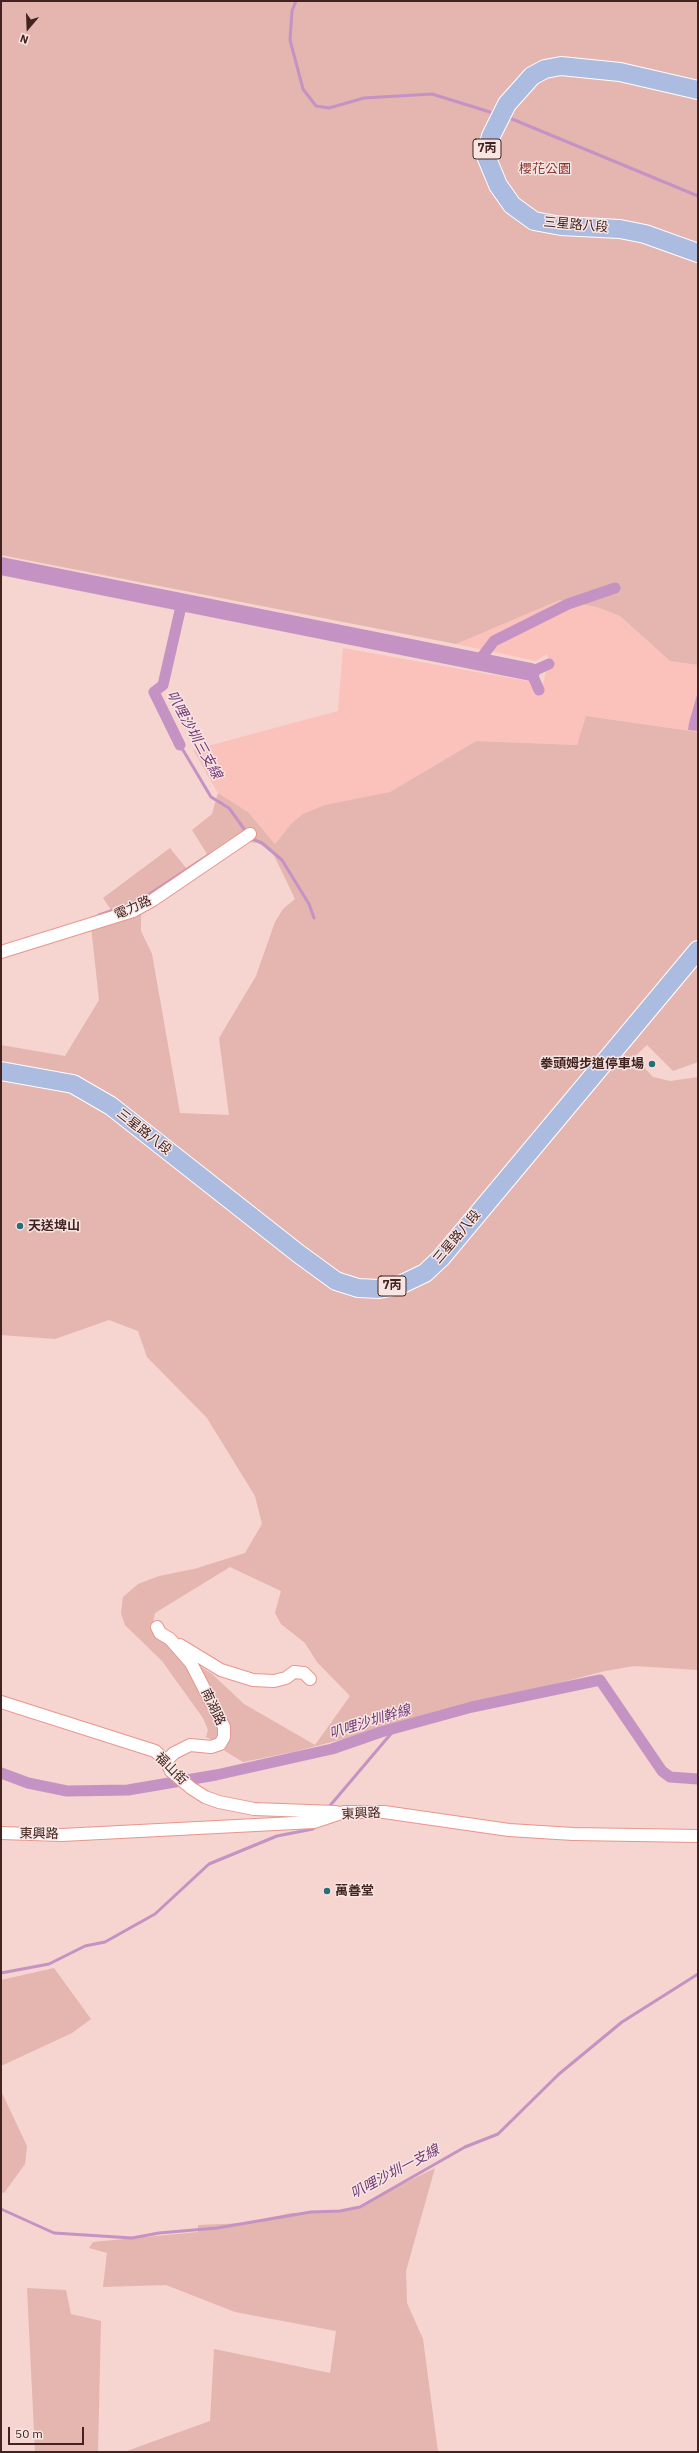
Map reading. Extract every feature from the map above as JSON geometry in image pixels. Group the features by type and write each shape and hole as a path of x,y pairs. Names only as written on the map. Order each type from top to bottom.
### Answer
{"main road":[{"name":"三星路八段","path":"698,90 620,72 561,66 545,69 532,76 506,104 491,136 486,156 498,185 512,205 534,221 561,226 620,229 645,234 698,253"},
{"name":"三星路八段","path":"1,1071 73,1084 111,1106 299,1254 336,1281 358,1288 379,1289 400,1285 425,1273 441,1258 698,950"}],"street":[{"name":"電力路","path":"1,952 133,910 153,900 250,834"},
{"name":"南湖路","path":"158,1627 160,1633 170,1639 191,1663 224,1727 224,1737 220,1744 211,1747 190,1745 174,1753 166,1761"},
{"path":"170,1639 221,1670 253,1680 274,1681 286,1678 294,1672 304,1673 310,1679"},
{"name":"福山街","path":"1,1702 155,1751 166,1761 177,1777 205,1797 242,1807 344,1812"},
{"name":"東興路","path":"1,1833 62,1835 314,1822 344,1812 384,1812 469,1826 516,1831 698,1836"}],"shaded area":[{"path":"560,600 597,607 620,616 670,661 698,665 698,732 586,716 577,745 476,741 390,792 291,824 275,844 248,812 218,793 193,750 338,711 343,648 532,682 534,690 542,687 549,662 547,654 536,661 456,644"},
{"path":"697,695 698,731 688,730 689,723"}],"green space":[{"name":"櫻花公園","path":"1,1 698,1 698,665 670,661 620,616 597,607 560,600 456,644 1,555"},
{"path":"586,716 698,732 698,1062 673,1071 647,1045 634,1057 653,1077 670,1081 698,1077 698,1670 634,1666 605,1671 293,1752 243,1762 225,1751 220,1744 206,1737 208,1730 203,1718 162,1661 125,1625 121,1613 123,1597 138,1584 159,1576 194,1569 245,1553 262,1524 255,1496 207,1418 147,1357 138,1331 109,1320 55,1339 1,1335 1,1045 65,1056 99,1000 90,917 111,910 103,898 170,848 186,868 207,854 192,830 212,814 218,793 248,812 275,844 291,824 303,814 325,805 390,792 476,741 577,745","holes":["249,842 258,843 272,851 295,899 283,909 275,922 256,976 219,1038 229,1115 180,1113 152,954 141,931 141,914","230,1567 281,1591 275,1613 281,1624 305,1643 317,1662 350,1696 315,1745 244,1704 212,1674 164,1643 152,1627 155,1613"]},
{"path":"54,1968 91,2019 72,2033 1,2066 1,1980"},
{"path":"1,2091 27,2146 25,2164 4,2193 1,2192"},
{"path":"435,2168 406,2271 407,2303 423,2339 438,2452 124,2452 210,2421 214,2349 330,2373 336,2331 235,2312 166,2285 103,2287 107,2253 89,2248 93,2242 198,2232 198,2225 244,2223 291,2213 333,2212 359,2206"},
{"path":"27,2288 66,2290 71,2314 101,2321 98,2452 35,2452"}],"waterway":[{"path":"296,1 292,11 290,40 303,89 316,106 329,108 364,98 432,94 490,112"},
{"path":"512,119 698,196"},
{"path":"1,566 531,672"},
{"path":"478,662 494,641 568,604 615,588"},
{"name":"叭哩沙圳三支線","path":"180,745 154,692 163,685 182,602"},
{"path":"531,672 549,664"},
{"path":"531,672 539,690"},
{"name":"叭哩沙圳三支線","path":"180,745 211,797 229,808 247,833"},
{"name":"叭哩沙圳三支線","path":"250,838 262,843 282,860 309,904 314,918"},
{"path":"99,915 129,905 148,895 209,855"},
{"name":"叭哩沙圳幹線","path":"1,1773 28,1783 67,1791 128,1790 216,1775 332,1749 381,1732 472,1707 600,1680 662,1771 670,1777 698,1779"},
{"path":"328,1808 395,1729"},
{"path":"1,1973 49,1964 85,1946 105,1942 155,1914 209,1864 277,1836 313,1829 316,1826"},
{"name":"叭哩沙圳一支線","path":"1,2209 54,2233 132,2238 159,2233 217,2228 311,2212 340,2211 360,2207 465,2147 498,2134 559,2074 622,2022 698,1974"}],"place":[{"name":"拳頭姆步道停車場","path":"652,1064"},
{"name":"天送埤山","path":"20,1226"},
{"name":"萬善堂","path":"327,1891"}]}
